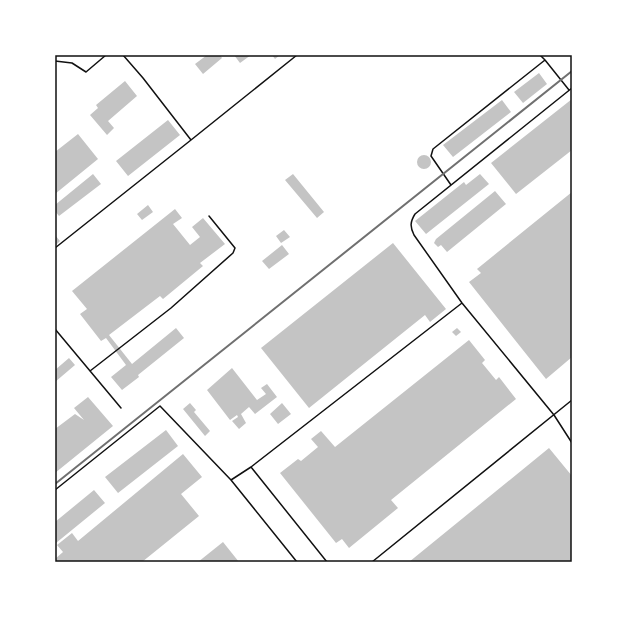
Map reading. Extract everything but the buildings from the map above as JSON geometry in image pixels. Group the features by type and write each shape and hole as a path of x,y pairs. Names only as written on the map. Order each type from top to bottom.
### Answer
{"lane":[{"path":"55,61 72,63 86,72 106,55"},
{"path":"123,55 143,78 191,140"},
{"path":"55,248 297,55"},
{"path":"540,55 569,90"},
{"path":"451,185 431,156 433,149 545,60"},
{"path":"572,88 415,214 411,221 411,227 414,235 462,303 554,415 572,443"},
{"path":"90,371 171,308 233,253 235,248 210,216"},
{"path":"232,480 251,467 462,303"},
{"path":"55,328 121,408"},
{"path":"372,562 572,400"},
{"path":"55,490 160,406 232,480 297,562"},
{"path":"251,467 327,562"}],"railway":[{"path":"55,484 572,71"}]}
